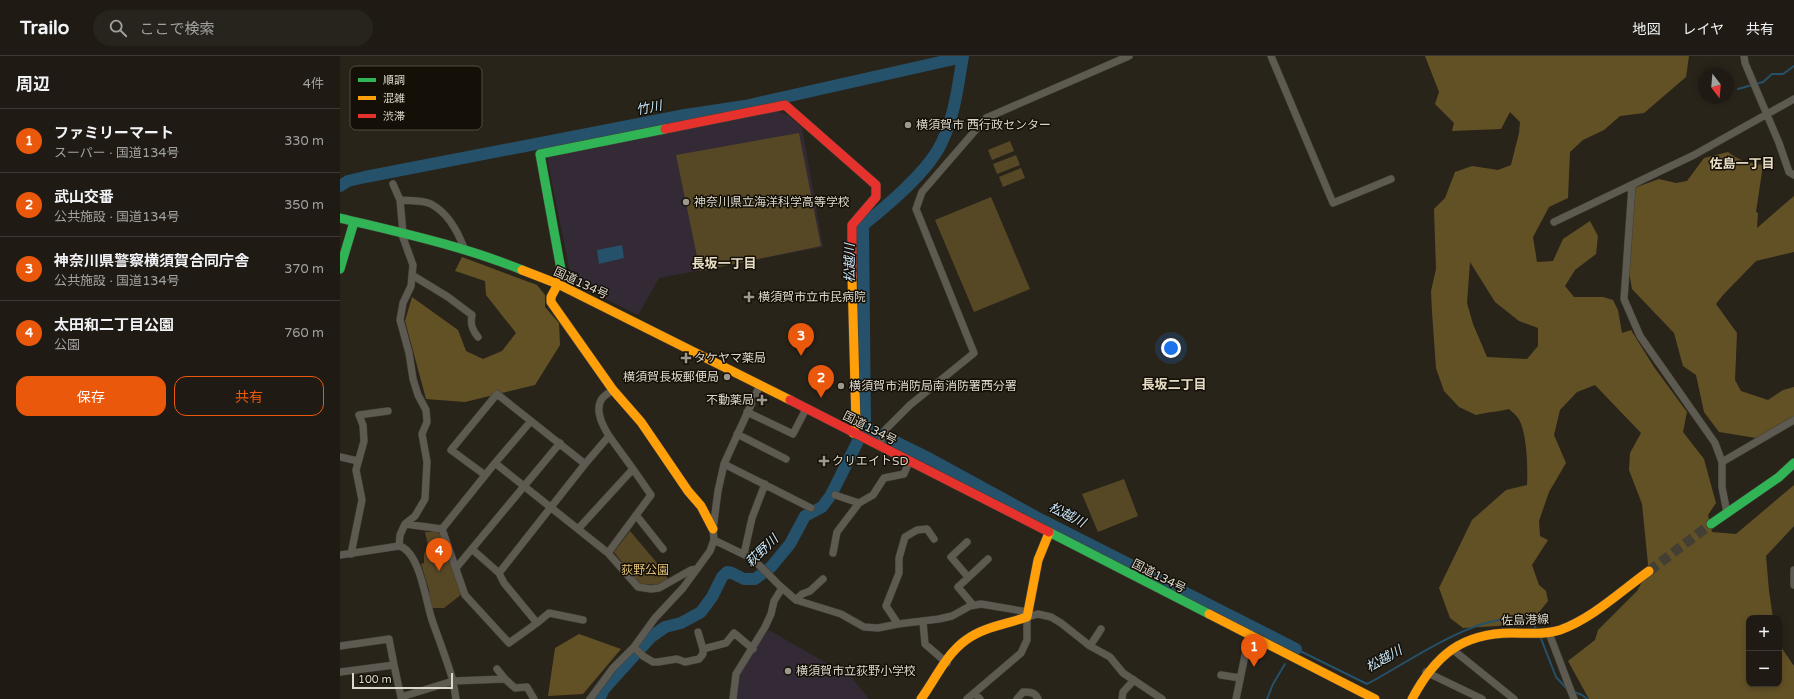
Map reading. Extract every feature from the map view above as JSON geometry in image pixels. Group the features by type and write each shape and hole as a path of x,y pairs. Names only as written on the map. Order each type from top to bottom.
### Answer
{"main road":[{"path":"713,529 701,506 688,491 640,422 614,390 551,302 551,297 562,275 540,154 785,105 876,185 876,197 852,225 851,230 856,424 858,436"},
{"name":"国道134号","path":"340,218 402,232 464,249 490,257 558,284 760,385 1375,699"},
{"path":"340,269 354,222"},
{"path":"1711,524 1779,477 1794,463"},
{"path":"921,699 966,640 1028,615 1038,560 1049,533"},
{"name":"佐島港線","path":"1412,699 1426,672 1437,660 1452,649 1474,637 1505,633 1547,633 1573,624 1591,614 1649,571"}],"street":[{"path":"879,446 886,429 910,405 974,353 916,209 922,192 986,118 1129,56"},
{"path":"1271,56 1333,203 1391,179"},
{"path":"1744,56 1745,63 1780,144 1789,172 1794,175"},
{"path":"1554,222 1632,186 1716,144 1794,99"},
{"path":"393,184 400,200 402,232 413,265 411,286 403,303 400,320 409,353 413,379 418,395 426,410 427,422 422,434 427,462 425,499 415,516 405,524 400,535 399,546"},
{"path":"1632,186 1624,299 1640,336 1715,442 1722,462 1722,487 1727,512"},
{"path":"400,200 431,204 444,214 460,236 464,249"},
{"path":"412,275 448,297 472,315 471,324 473,332 478,337"},
{"path":"590,699 613,668 635,649 655,618 683,588 710,551 714,540 713,529 718,491 724,464 736,434 760,385"},
{"path":"608,552 651,495 609,436 600,417 600,406 602,399 614,390"},
{"path":"485,475 451,450 497,394 585,464"},
{"path":"747,412 793,434 806,409"},
{"path":"351,554 362,500 356,470 364,441 363,425 359,415 388,411"},
{"path":"1722,462 1794,420"},
{"path":"442,529 485,475 532,421"},
{"path":"736,434 786,459"},
{"path":"499,573 550,507 609,436"},
{"path":"456,568 473,550 560,443"},
{"path":"340,457 358,461"},
{"path":"833,553 837,532 859,503 873,495 884,478 904,474 909,462"},
{"path":"495,463 608,552 638,587 658,588 691,570 698,569"},
{"path":"724,464 811,508"},
{"path":"578,529 632,469"},
{"path":"744,554 752,518 765,484"},
{"path":"835,495 859,503"},
{"path":"636,515 663,549"},
{"path":"405,524 442,529"},
{"path":"442,529 465,595 509,643 549,613 584,620"},
{"path":"898,624 886,606 899,573 899,558 905,537 917,530 927,529 934,539"},
{"path":"714,540 753,559 796,600 841,614 864,628 878,628 898,624 923,622 952,616 973,605 982,604 1028,615 1038,614 1051,617 1090,646 1110,658 1123,673 1134,680 1149,696 1162,699"},
{"path":"966,542 951,557 968,577"},
{"path":"340,555 399,546 406,550 421,577 431,618 453,681 456,699"},
{"path":"473,550 499,573 504,583 536,623"},
{"path":"973,605 958,587 988,559"},
{"path":"1794,570 1794,585"},
{"path":"796,600 802,594 810,591 823,579"},
{"path":"733,699 736,674 741,664 753,649 771,614 774,601 782,588"},
{"path":"967,699 1021,653 1028,640 1028,615"},
{"path":"923,622 925,644 947,663"},
{"path":"1090,646 1101,629"},
{"path":"635,649 653,662 677,659 685,662 699,659 703,654 703,649 698,632"},
{"path":"703,649 726,643 734,633 753,649"},
{"path":"1547,633 1574,699"},
{"path":"1236,699 1249,636"},
{"path":"340,646 389,639 401,697 453,681 505,679"},
{"path":"1452,649 1514,699"},
{"path":"340,672 394,665"},
{"path":"498,669 505,679 515,688 527,687 534,699"},
{"path":"1426,672 1482,699"},
{"path":"1221,675 1240,678"},
{"path":"1122,699 1123,692 1134,680"},
{"path":"1016,699 1023,692 1031,692 1038,699"},
{"path":"974,693 980,699"}],"shaded area":[{"path":"1425,56 1689,56 1686,77 1644,113 1620,116 1604,130 1583,140 1570,152 1568,198 1549,207 1533,237 1537,262 1553,261 1563,239 1590,221 1598,236 1596,254 1575,270 1565,286 1574,297 1603,297 1613,300 1618,310 1622,333 1631,330 1654,367 1687,412 1683,432 1704,459 1716,503 1708,515 1712,532 1736,534 1794,485 1794,526 1766,556 1773,615 1746,615 1746,687 1782,687 1782,648 1794,666 1794,699 1589,699 1568,661 1595,640 1598,630 1637,591 1647,573 1648,564 1642,504 1629,470 1630,453 1641,433 1595,385 1577,392 1560,410 1554,435 1566,463 1549,492 1539,521 1540,536 1548,540 1532,565 1539,585 1546,591 1548,601 1536,616 1524,621 1498,626 1463,628 1450,618 1439,588 1472,520 1506,490 1527,485 1527,470 1525,441 1521,424 1518,418 1509,409 1476,415 1459,407 1444,391 1436,368 1432,312 1431,291 1436,269 1434,209 1445,198 1455,172 1472,166 1498,170 1511,165 1519,133 1520,122 1510,112 1501,129 1452,131 1454,123 1435,104 1439,92","holes":["1470,262 1495,302 1519,321 1538,328 1538,346 1527,359 1487,357 1473,324 1467,303"]},
{"name":"神奈川県立海洋科学高等学校","path":"777,111 789,116 802,128 823,247 659,278 638,315 572,282 547,158 549,156"},
{"path":"1728,152 1736,158 1744,161 1763,165 1756,212 1758,213 1757,228 1794,196 1794,252 1756,261 1716,304 1737,333 1735,380 1741,391 1768,400 1783,390 1794,387 1794,416 1756,438 1719,432 1704,412 1696,375 1683,366 1674,333 1632,289 1629,272 1634,188 1659,179 1676,183 1687,181 1704,158"},
{"path":"462,257 537,285 545,295 545,307 559,323 560,345 535,385 465,402 426,399 405,321 412,297 458,330 466,351 483,359 502,351 516,333 486,295 485,281 455,271"},
{"name":"横須賀市立荻野小学校","path":"769,630 852,678 869,699 733,699 741,664"},
{"path":"579,634 621,649 583,694 548,696 555,648"}],"green space":[{"path":"799,133 821,246 700,271 676,155"},
{"path":"1010,141 1014,151 992,160 988,150"},
{"path":"1016,155 1020,165 997,174 993,164"},
{"path":"1021,168 1025,178 1003,187 999,177"},
{"path":"991,197 1030,289 974,312 935,220"},
{"path":"1124,479 1138,516 1098,532 1082,494"},
{"name":"荻野公園","path":"630,531 663,570 668,579 658,585 639,584 614,552"},
{"path":"425,532 437,532 441,535 462,594 444,608 430,608 429,590 421,564 424,563 424,554 428,546"}],"water":[{"path":"622,245 624,258 599,264 597,250"}],"waterway":[{"name":"松越川","path":"963,56 956,99 950,121 936,153 918,176 907,187 863,225 865,427 930,459 1036,517 1296,649"},
{"name":"竹川","path":"340,186 348,181 365,177 685,115 745,106 963,57"},
{"path":"1756,84 1763,82 1772,74 1783,74 1794,66"},
{"path":"1738,89 1752,85"},
{"name":"萩野川","path":"599,699 604,689 651,637 665,627 681,623 701,612 712,597 722,577 727,572 744,579 755,579 771,567 790,544 805,516 822,507 831,495 865,427"},
{"name":"松越川","path":"1294,651 1296,649 1367,684 1425,650 1470,629 1492,621 1513,618 1532,621 1537,631"},
{"name":"松越川","path":"1540,636 1556,677 1568,690"},
{"path":"1267,699 1273,684 1285,664"},
{"name":"松越川","path":"1574,692 1587,699"}],"tunnel":[{"path":"1649,571 1711,524"}],"traffic: fast":[{"path":"561,278 562,275 540,154 665,129"},
{"path":"340,218 455,247 500,261 522,270"},
{"path":"340,269 354,222"},
{"path":"1711,524 1779,477 1794,463"},
{"path":"1049,532 1209,614"}],"traffic: slow":[{"path":"522,270 558,284 790,400"},
{"path":"852,277 856,424 853,433"},
{"path":"561,278 551,297 551,302 613,390 641,422 688,491 701,506 713,529"},
{"path":"921,699 952,652 966,640 987,629 1027,617 1038,560 1049,533"},
{"path":"1412,699 1430,671 1440,659 1464,643 1478,637 1494,634 1542,633 1560,630 1584,619 1649,571"},
{"path":"1209,614 1375,699"}],"traffic: jam":[{"path":"665,129 785,105 876,185 876,197 852,225 852,277"},
{"path":"790,400 1049,532"}],"place":[{"name":"横須賀市 西行政センター","path":"908,125"},
{"name":"神奈川県立海洋科学高等学校","path":"686,202"},
{"name":"横須賀市立市民病院","path":"749,297"},
{"name":"神奈川県警察横須賀合同庁舎","path":"801,356"},
{"name":"タケヤマ薬局","path":"686,358"},
{"name":"横須賀長坂郵便局","path":"727,377"},
{"name":"横須賀市消防局南消防署西分署","path":"841,386"},
{"name":"武山交番","path":"821,398"},
{"name":"不動薬局","path":"762,400"},
{"name":"クリエイトSD","path":"824,461"},
{"name":"太田和二丁目公園","path":"439,571"},
{"name":"ファミリーマート","path":"1254,667"},
{"name":"横須賀市立荻野小学校","path":"788,671"}],"district":[{"name":"佐島一丁目","path":"1742,164"},
{"name":"長坂一丁目","path":"724,264"},
{"name":"長坂二丁目","path":"1174,385"}]}
